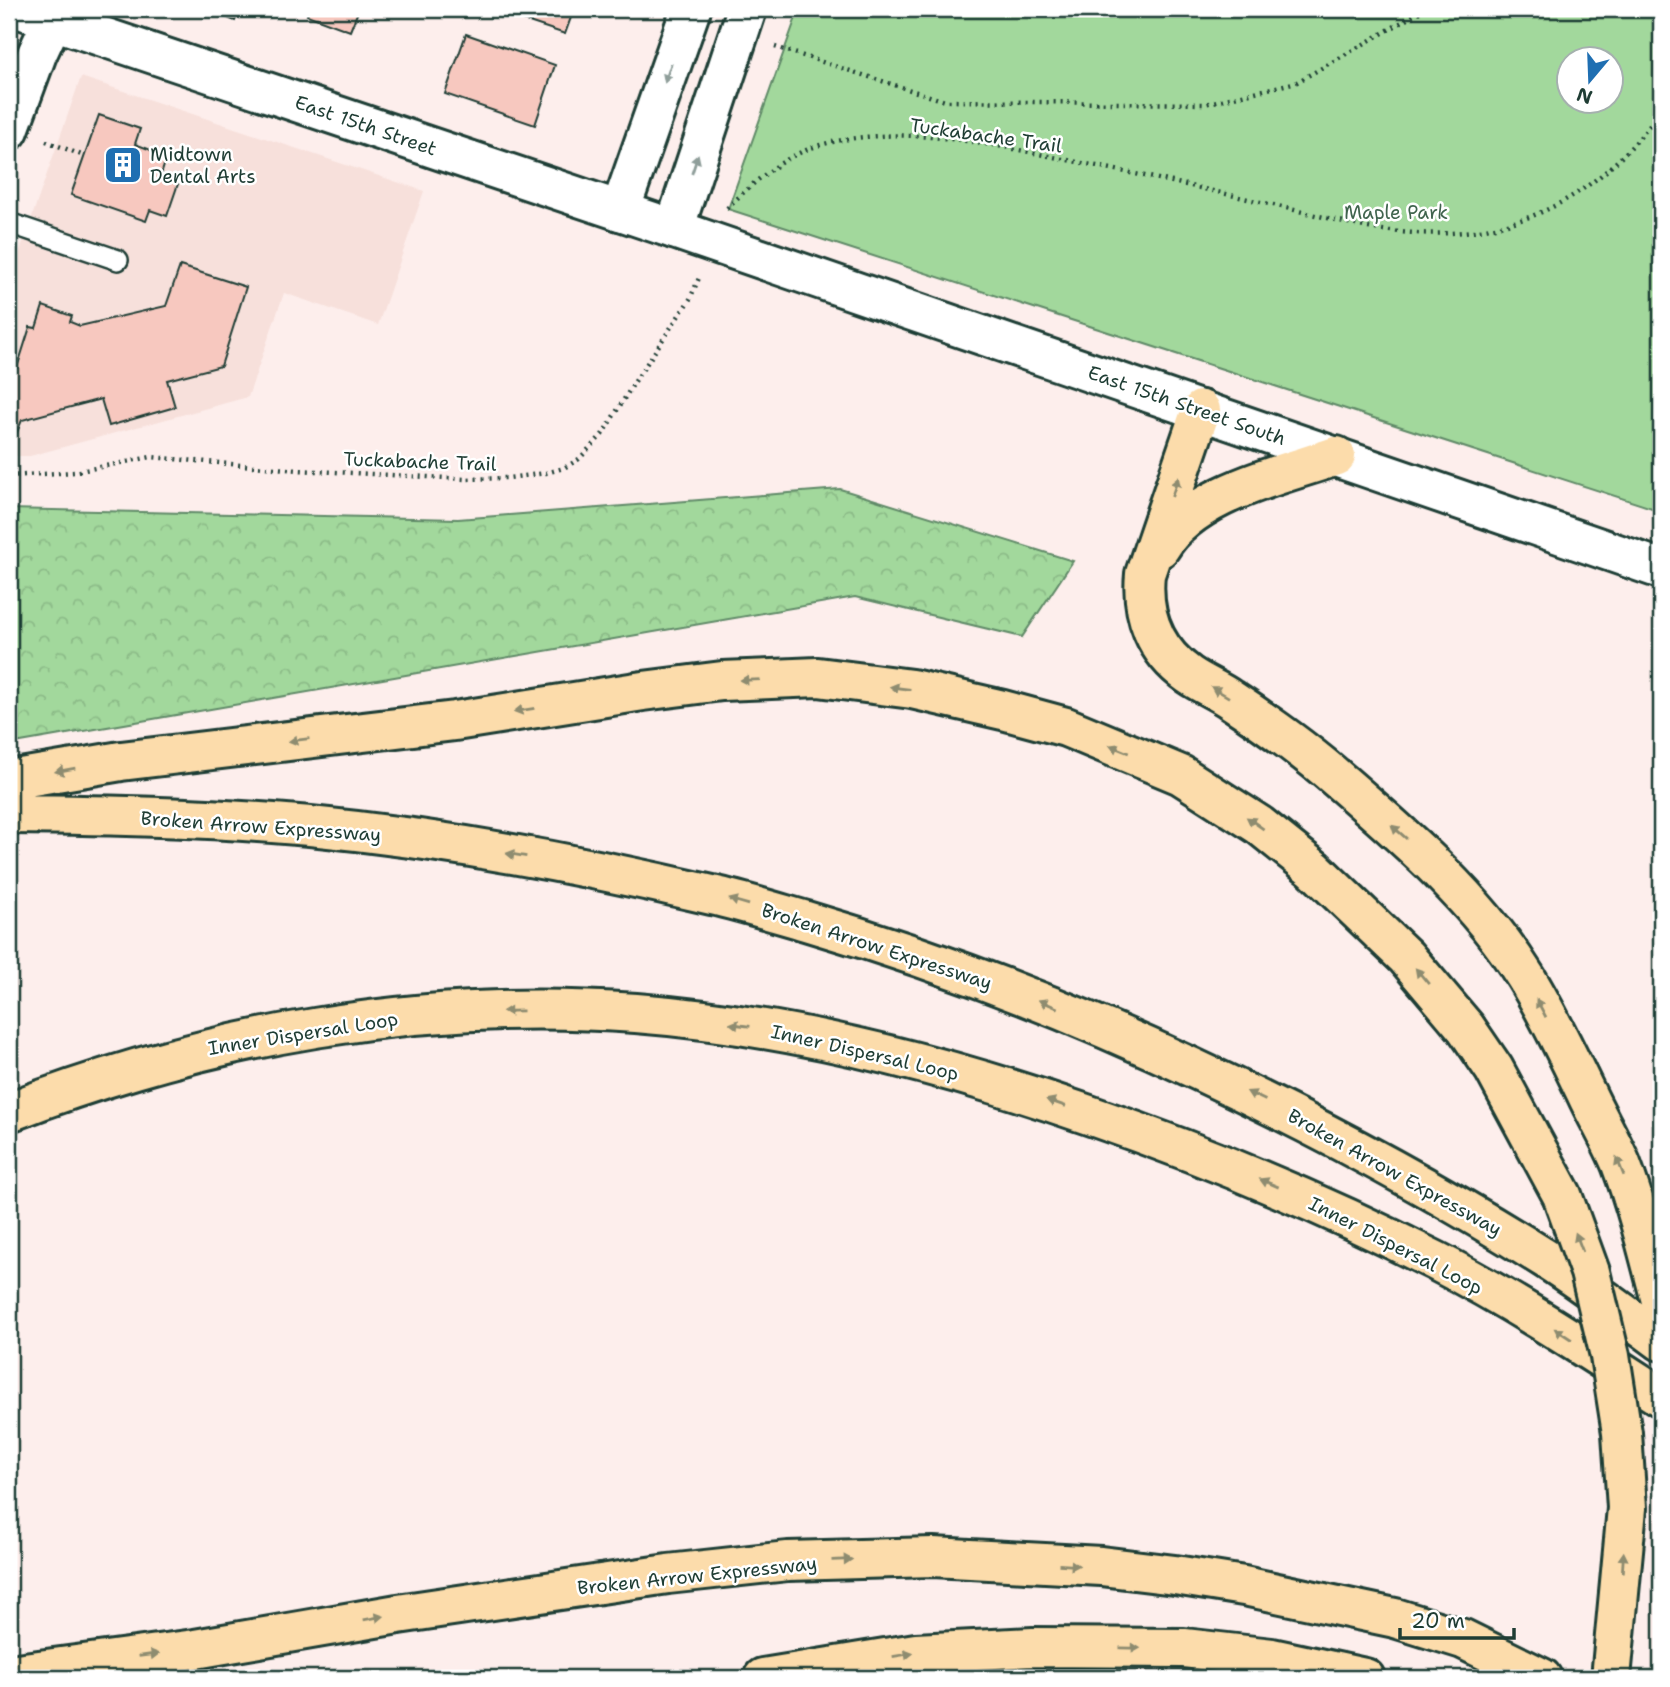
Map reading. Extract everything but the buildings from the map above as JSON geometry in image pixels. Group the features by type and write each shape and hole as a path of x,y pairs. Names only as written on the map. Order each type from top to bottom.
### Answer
{"main road":[{"path":"620,211 691,9"},
{"path":"9,130 37,54 44,12"},
{"name":"East 15th Street","path":"44,12 713,243"},
{"path":"674,229 743,22"},
{"name":"East 15th Street South","path":"713,243 1661,569"},
{"path":"1201,410 1145,574 1143,592 1150,626 1163,650 1189,674 1229,697 1326,769 1418,848 1481,918 1524,975 1574,1068 1620,1163 1641,1223 1661,1301"},
{"path":"1145,574 1165,539 1195,510 1241,489 1336,456"},
{"path":"9,780 121,761 455,721 643,691 722,681 818,677 912,689 1066,727 1181,775 1259,825 1314,869 1406,957 1466,1028 1494,1069 1562,1195 1590,1272 1610,1356 1622,1433 1627,1508 1611,1678"},
{"name":"Broken Arrow Expressway","path":"9,814 97,815 255,823 384,835 553,861 716,895 884,944 1020,992 1232,1084 1287,1111 1410,1177 1550,1261 1661,1341"},
{"name":"Inner Dispersal Loop","path":"9,1112 63,1091 194,1052 278,1033 407,1016 488,1011 620,1013 695,1019 766,1029 893,1056 1020,1091 1221,1162 1331,1210 1439,1262 1554,1328 1661,1397"},
{"name":"Broken Arrow Expressway","path":"9,1674 195,1649 398,1614 668,1574 788,1561 933,1557 1101,1566 1244,1586 1395,1618 1463,1639 1542,1678"},
{"path":"763,1678 916,1653 1033,1647 1184,1648 1272,1658 1365,1678"}],"lane":[{"path":"9,223 118,260"}],"path":[{"path":"743,22 945,101 1205,104 1297,82 1426,9"},
{"name":"Tuckabache Trail","path":"9,475 75,472 151,457 298,470 465,480 509,478 564,468 579,459 602,435 690,299 725,210 774,167 824,144 887,136 928,138 1031,153 1197,187 1368,228 1423,234 1462,233 1522,221 1570,198 1629,150 1661,111"}],"shaded area":[{"path":"81,77 424,191 378,325 284,293 248,397 30,456 9,456 9,282"}],"green space":[{"name":"Maple Park","path":"799,9 1661,9 1661,511 728,209"},
{"path":"840,489 1073,561 1022,637 855,597 9,744 9,509 458,519"}],"place":[{"name":"Midtown Dental Arts","path":"123,165"}]}
